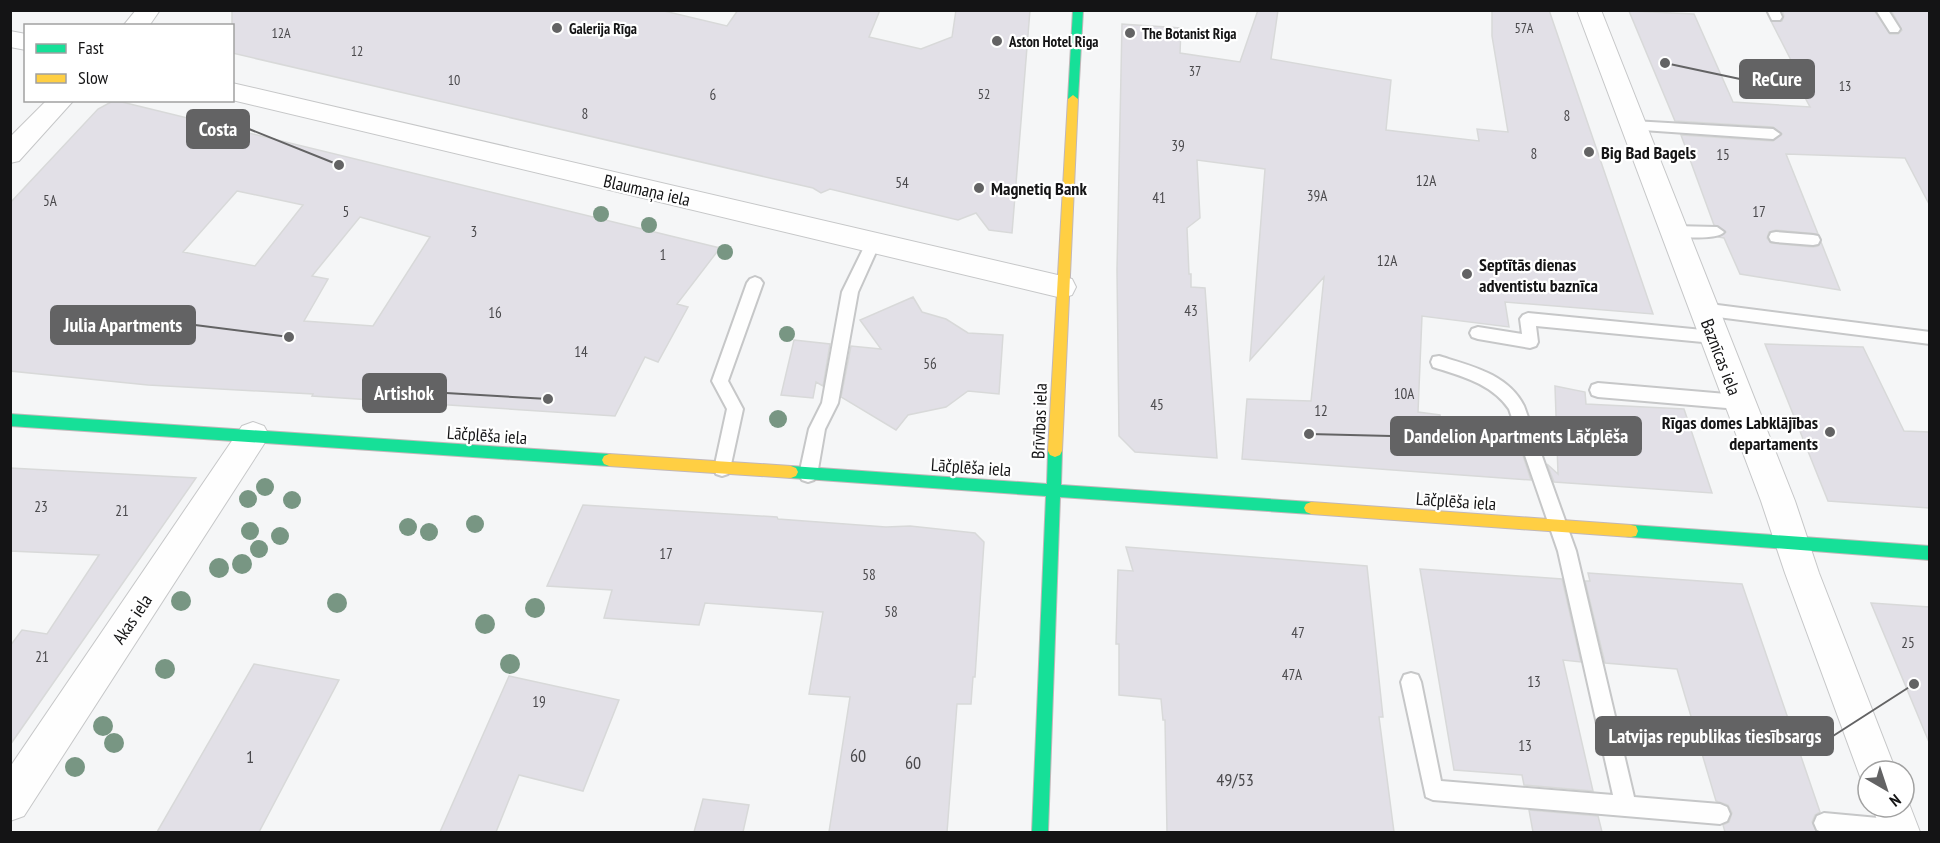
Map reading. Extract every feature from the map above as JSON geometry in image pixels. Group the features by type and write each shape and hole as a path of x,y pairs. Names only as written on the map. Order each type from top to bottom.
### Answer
{"main road":[{"name":"Brīvības iela","path":"1040,832 1062,287 1078,10"},
{"name":"Lāčplēša iela","path":"10,420 1055,490 1929,554"}],"street":[{"path":"137,24 149,10"},
{"name":"Baznīcas iela","path":"1589,10 1737,402 1778,501 1791,543 1872,759"},
{"name":"Blaumaņa iela","path":"234,91 1062,287"},
{"path":"10,154 60,102"},
{"name":"Akas iela","path":"10,802 253,435"}],"lane":[{"path":"1882,10 1894,29"},
{"path":"1633,126 1773,134"},
{"path":"1673,231 1717,232"},
{"path":"1776,237 1813,240"},
{"path":"808,475 817,429 830,403 850,291 873,243"},
{"path":"722,469 735,410 720,381 755,283"},
{"path":"1478,333 1530,342 1528,319 1708,323 1929,338"},
{"path":"1439,362 1490,381 1512,398 1559,526 1575,585 1626,806"},
{"path":"1598,390 1737,402"},
{"path":"1411,682 1433,790 1720,814"},
{"path":"1824,823 1897,823"}],"building":[{"path":"232,10 660,10 727,26 738,10 880,10 869,37 921,49 952,37 956,10 1030,10 1012,233 989,230 976,213 958,220 830,189 821,193 813,188 234,53 234,24 232,24"},
{"path":"1258,10 1278,10 1271,59 1391,80 1386,130 1479,141 1477,129 1508,132 1492,36 1492,10 1549,10 1653,314 1505,302 1509,327 1422,316 1418,412 1440,415 1441,425 1479,429 1498,419 1516,435 1531,480 1242,459 1247,399 1311,401 1324,277 1250,360 1265,169 1197,160 1200,218 1187,228 1189,274 1191,274 1191,287 1205,288 1217,458 1135,452 1119,436 1117,270 1122,24 1181,28 1180,53 1240,62"},
{"path":"1782,10 1874,10 1890,34 1898,34 1902,30 1891,10 1929,10 1929,204 1905,158 1786,154 1818,234 1776,230 1769,232 1767,238 1771,243 1813,247 1818,246 1821,242 1840,290 1740,274 1724,238 1719,237 1726,232 1714,225 1681,135 1773,141 1782,134 1773,127 1675,121 1629,11 1694,14 1733,102 1810,107 1793,75 1796,70 1771,21 1782,21 1784,16"},
{"path":"111,102 122,102 720,248 677,304 688,307 658,362 645,357 615,416 312,396 313,394 148,385 10,371 10,203 98,109","holes":["237,191 303,205 255,266 183,252","360,217 430,237 373,326 304,321 328,279 312,276"]},
{"path":"913,297 922,312 946,319 968,333 1003,335 999,394 968,391 946,407 908,415 896,430 841,397 851,346 881,349 860,320"},
{"path":"794,340 830,344 823,386 816,382 813,398 781,395"},
{"path":"1765,344 1863,347 1904,431 1929,432 1929,508 1828,501"},
{"path":"1555,386 1585,392 1586,404 1684,409 1712,493 1554,482 1547,464 1558,474"},
{"path":"10,468 196,478 10,745 10,646 22,630 47,634 99,555 10,551"},
{"path":"583,505 777,517 778,519 886,527 910,526 975,533 984,542 975,677 973,677 971,704 957,704 947,832 829,832 850,697 809,694 823,612 705,603 699,625 604,618 612,590 547,586"},
{"path":"1126,547 1367,566 1383,717 1379,717 1394,832 1167,832 1165,720 1163,720 1161,699 1119,695 1119,644 1116,644 1118,570 1133,571"},
{"path":"1420,569 1562,579 1581,662 1563,660 1593,791 1524,785 1522,775 1454,770"},
{"path":"1588,573 1742,584 1820,812 1815,815 1812,822 1817,832 1725,832 1723,825 1729,822 1732,813 1728,805 1716,801 1677,669 1605,663 1585,581 1590,581"},
{"path":"1871,603 1929,607 1929,742"},
{"path":"254,664 339,680 259,832 157,832"},
{"path":"509,676 619,700 583,791 519,775 496,832 440,832"},
{"path":"703,799 749,805 743,832 694,832"},
{"path":"1529,810 1598,816 1602,832 1533,832"}],"traffic: fast":[{"path":"1073,99 1078,10"},
{"path":"10,420 609,460"},
{"path":"1040,832 1055,451"},
{"path":"791,472 1311,508"},
{"path":"1631,531 1930,553"}],"traffic: slow":[{"path":"1055,451 1073,99"},
{"path":"609,460 791,472"},
{"path":"1311,508 1631,531"}],"place":[{"name":"Galerija Rīga","path":"557,28"},
{"name":"The Botanist Riga","path":"1130,33"},
{"name":"Aston Hotel Riga","path":"997,41"},
{"name":"ReCure","path":"1665,63"},
{"name":"Big Bad Bagels","path":"1589,152"},
{"name":"Costa","path":"339,165"},
{"name":"Magnetiq Bank","path":"979,188"},
{"name":"Septītās dienas adventistu baznīca","path":"1467,274"},
{"name":"Julia Apartments","path":"289,337"},
{"name":"Artishok","path":"548,399"},
{"name":"Rīgas domes Labklājības departaments","path":"1830,432"},
{"name":"Dandelion Apartments Lāčplēša","path":"1309,434"},
{"name":"Latvijas republikas tiesībsargs","path":"1914,684"}]}
